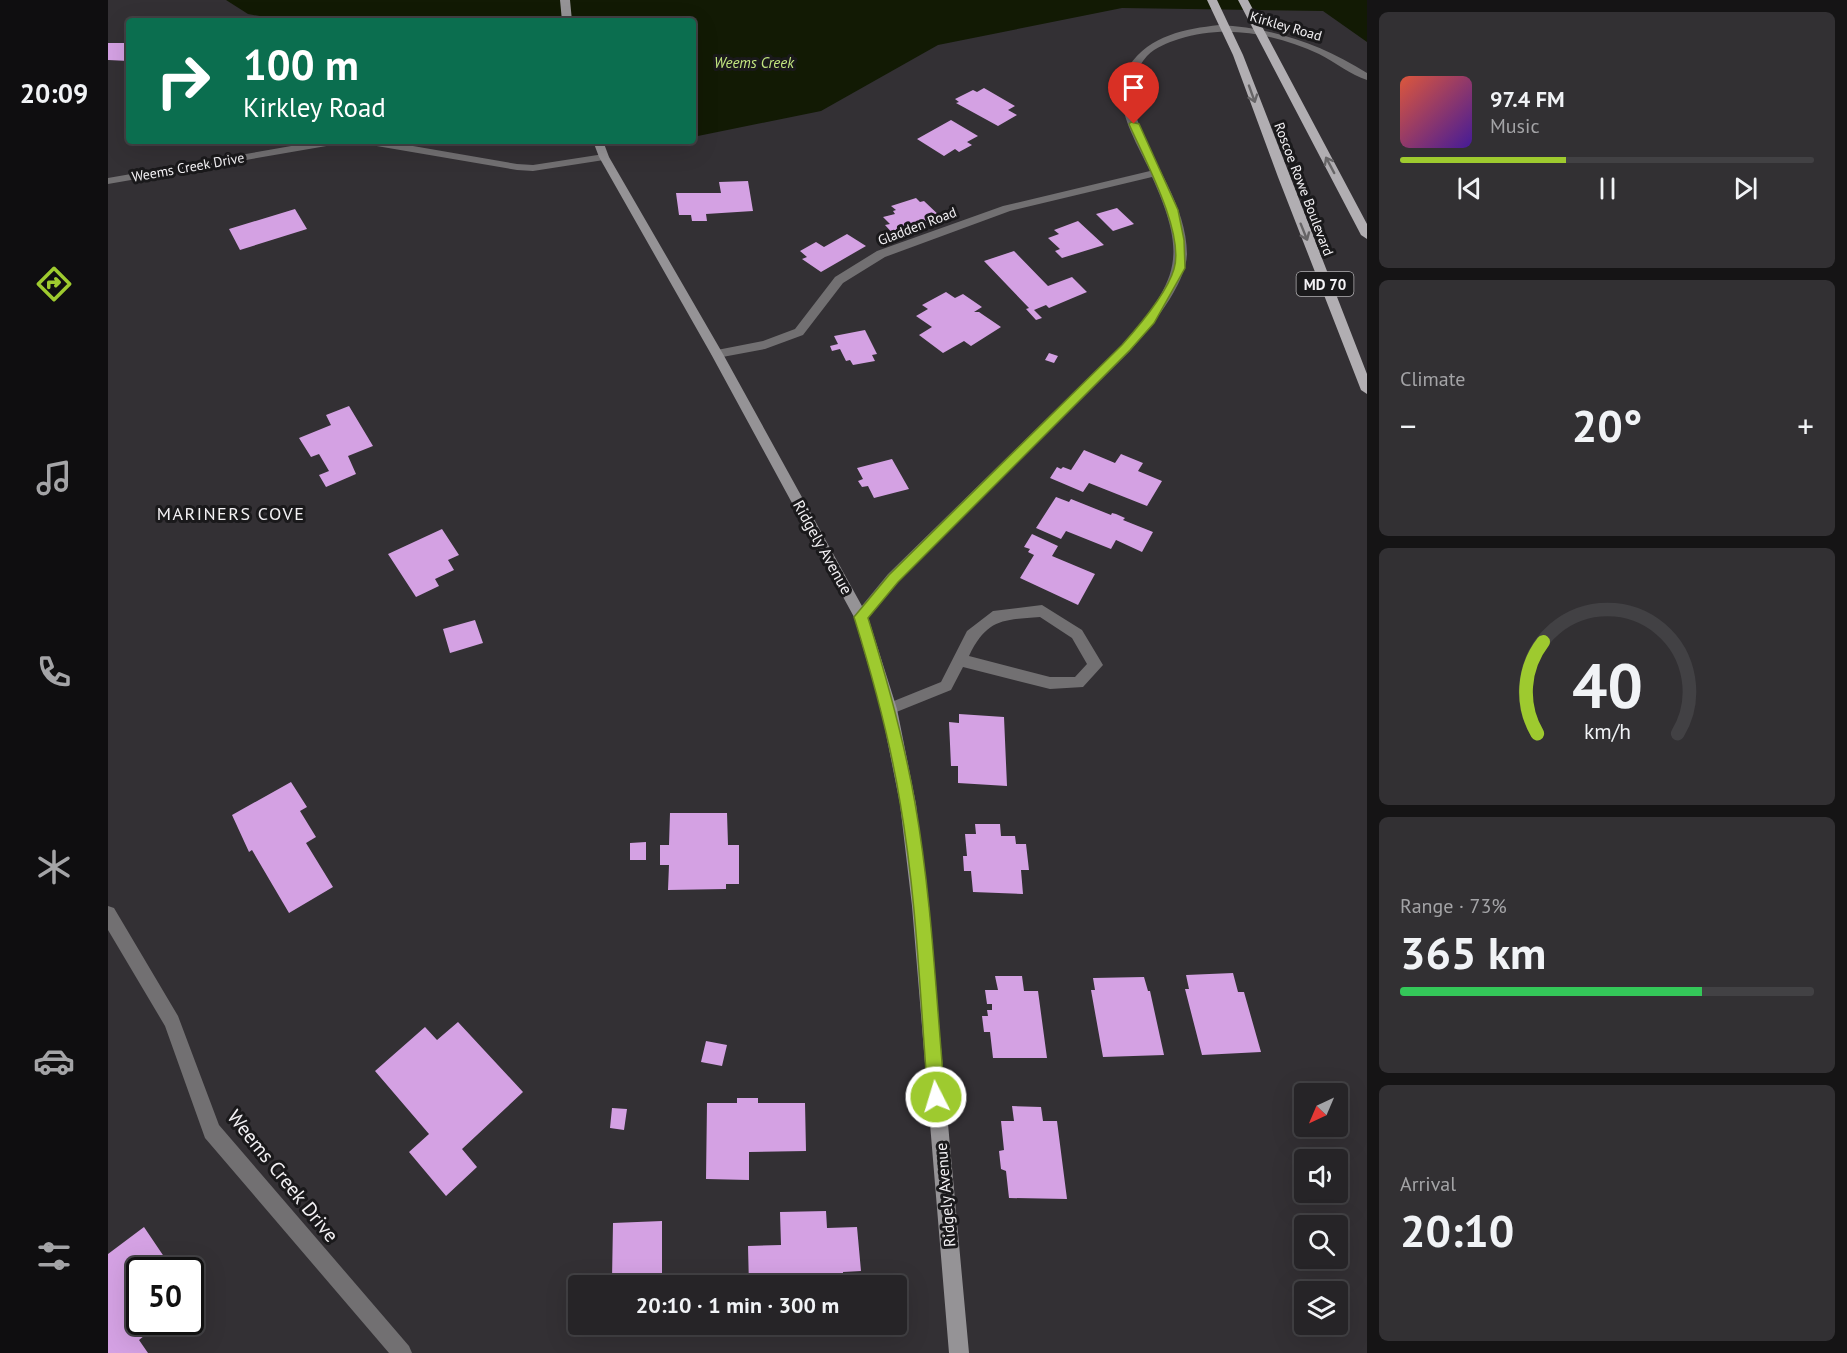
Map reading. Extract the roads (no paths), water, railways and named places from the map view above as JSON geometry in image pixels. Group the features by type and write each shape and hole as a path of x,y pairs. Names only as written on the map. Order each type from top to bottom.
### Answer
{"main road":[{"path":"565,0 567,18"},
{"name":"Roscoe Rowe Boulevard","path":"1212,0 1231,39 1282,177 1367,390"},
{"name":"Roscoe Rowe Boulevard","path":"1242,0 1367,235"},
{"name":"Ridgely Avenue","path":"599,144 604,157 717,354 861,617 889,709 908,804 920,906 959,1353"}],"street":[{"name":"Kirkley Road","path":"861,617 893,578 1126,348 1150,321 1180,268 1179,240 1173,210 1134,124 1126,86 1134,65 1150,47 1179,34 1206,28 1240,29 1313,47 1367,77"},
{"name":"Weems Creek Drive","path":"108,182 321,144"},
{"path":"382,144 532,168 604,157"},
{"name":"Gladden Road","path":"717,354 765,345 799,332 839,280 881,254 1007,208 1156,173"},
{"path":"889,709 946,686 959,660 972,635 998,615 1042,611 1077,634 1096,665 1078,683 1050,683 959,660"},
{"name":"Weems Creek Drive","path":"108,914 172,1022 212,1131 402,1353"}],"water":[{"name":"Weems Creek","path":"226,0 1367,0 1367,42 1323,11 1122,8 938,45 821,111 696,136 696,18 271,18 248,14"}],"district":[{"name":"MARINERS COVE","path":"231,513"}]}
